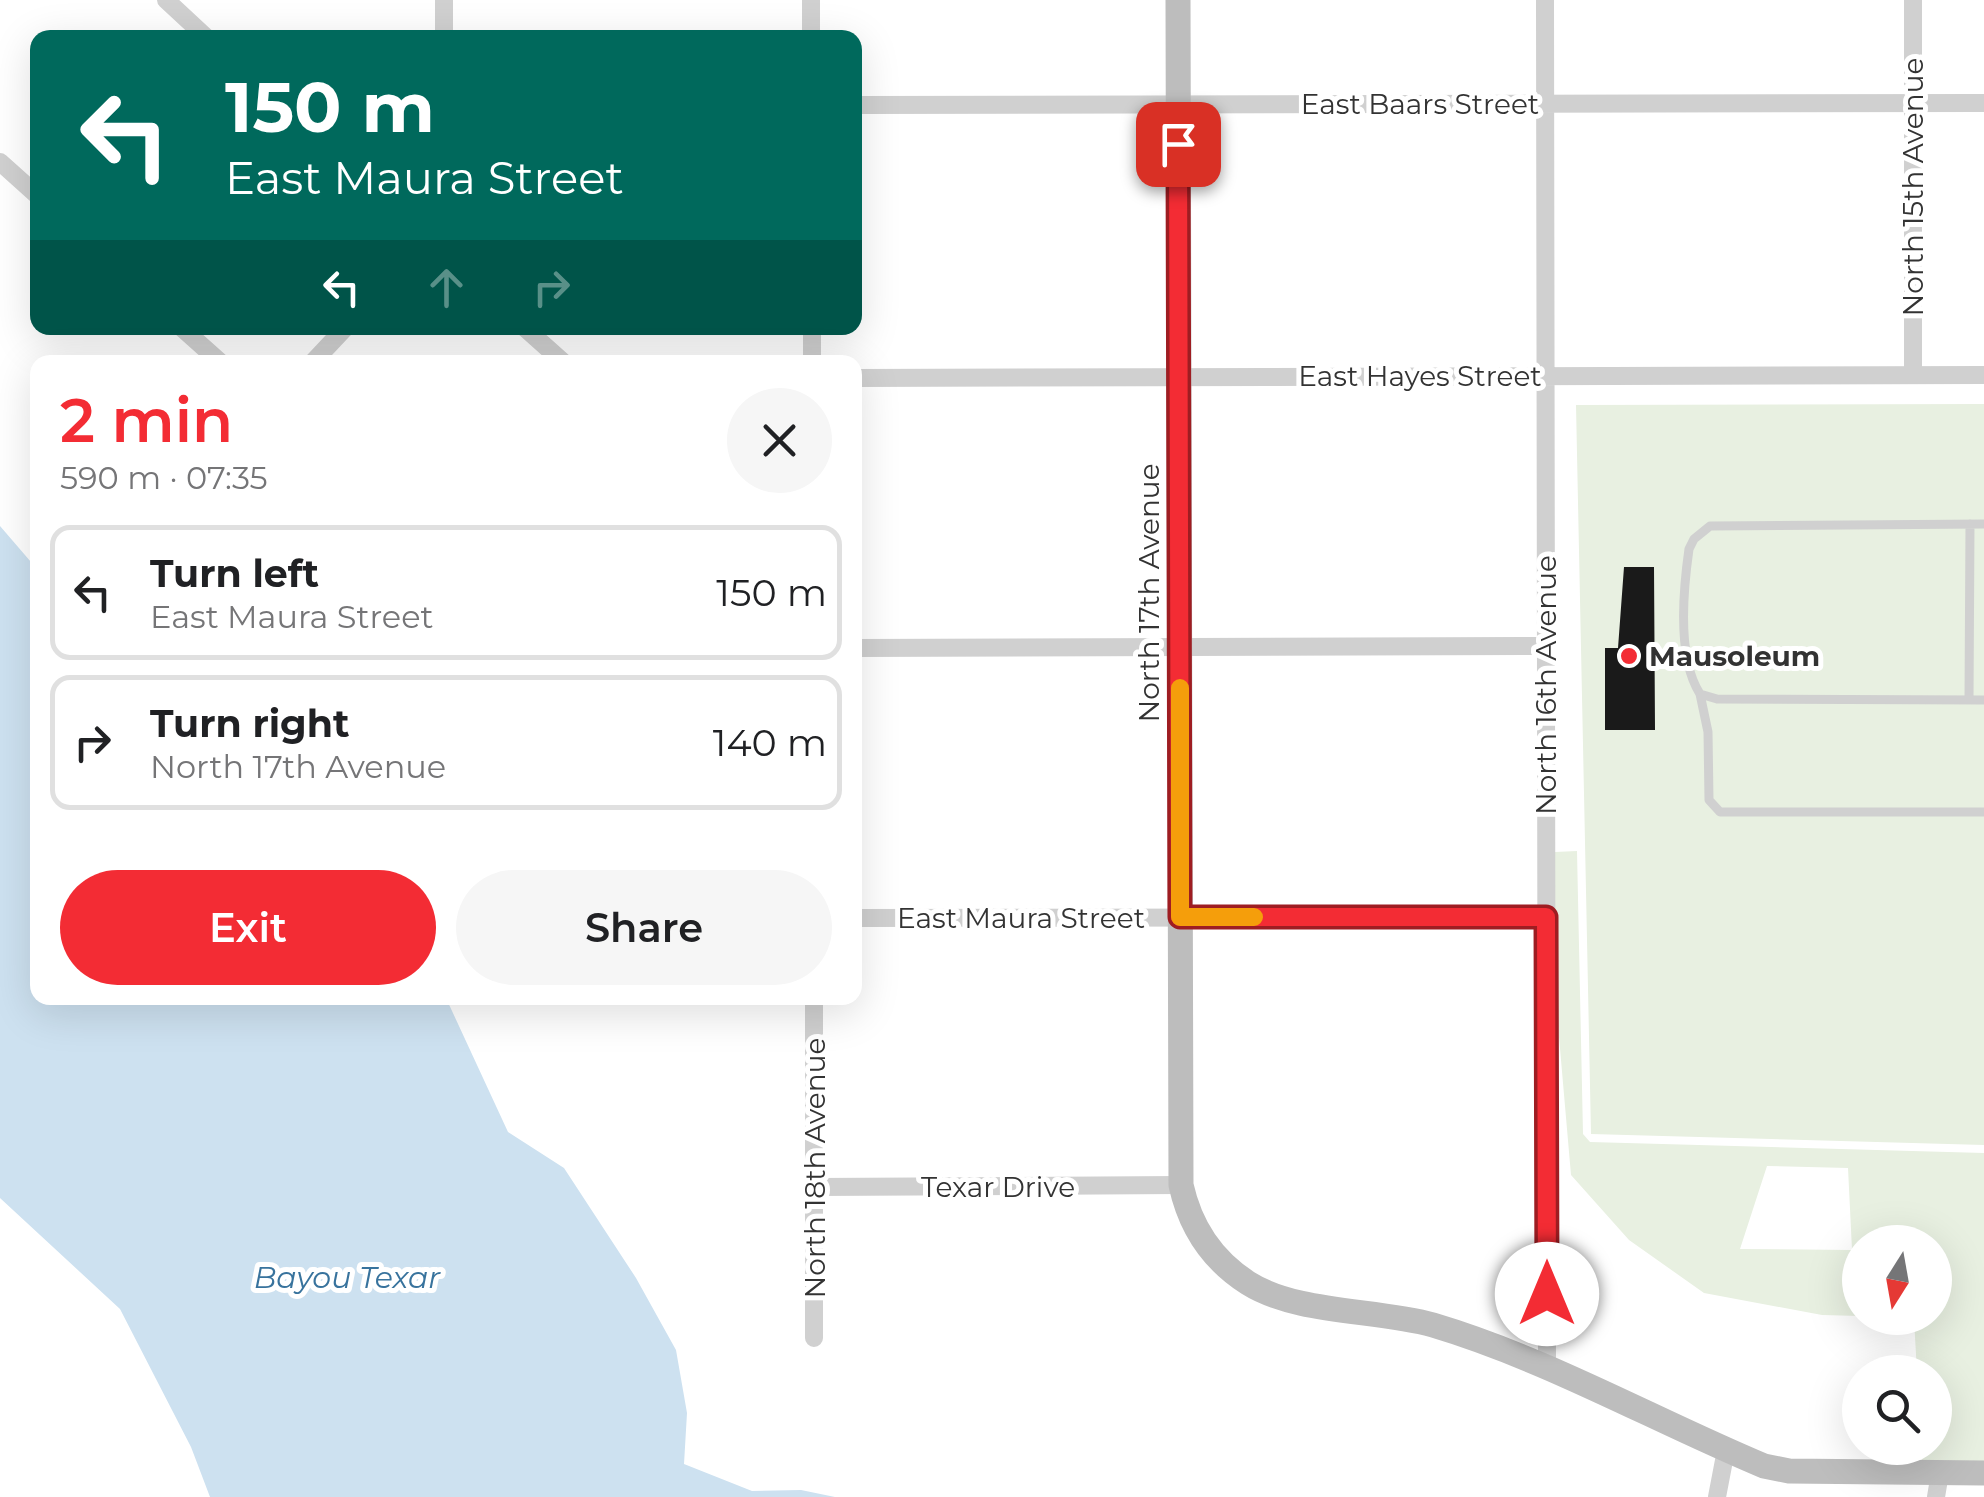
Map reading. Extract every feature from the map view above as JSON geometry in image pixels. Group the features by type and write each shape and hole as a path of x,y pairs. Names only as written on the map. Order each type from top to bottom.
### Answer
{"street":[{"path":"166,0 199,30"},
{"path":"444,0 444,30"},
{"path":"811,0 811,30"},
{"name":"North 17th Avenue","path":"1178,0 1181,1185"},
{"name":"North 16th Avenue","path":"1544,0 1548,1369"},
{"name":"North 15th Avenue","path":"1913,0 1914,374"},
{"name":"East Baars Street","path":"862,105 1984,103"},
{"path":"0,162 30,189"},
{"path":"190,335 212,355"},
{"path":"319,355 338,335"},
{"path":"533,335 555,355"},
{"name":"East Hayes Street","path":"862,378 1984,375"},
{"path":"862,648 1546,646"},
{"name":"East Maura Street","path":"862,918 1546,917"},
{"name":"North 18th Avenue","path":"814,1005 814,1338"},
{"path":"1181,1185 1202,1239 1250,1284 1293,1301 1432,1325 1548,1369 1726,1450 1788,1471 1938,1485 1984,1472"},
{"name":"Texar Drive","path":"815,1188 1181,1185"},
{"path":"1717,1497 1726,1450"}],"lane":[{"path":"1984,524 1719,524 1700,531 1688,560 1686,648 1708,732 1709,800 1720,812 1984,812"},
{"path":"1969,700 1970,524"},
{"path":"1700,694 1730,699 1984,700"}],"green space":[{"path":"1984,404 1984,1145 1591,1134 1576,405"},
{"path":"1577,851 1583,1134 1590,1142 1984,1153 1984,1463 1952,1462 1952,1355 1916,1355 1915,1335 1952,1335 1952,1225 1851,1225 1848,1168 1767,1166 1740,1249 1842,1250 1842,1316 1704,1293 1629,1240 1571,1175 1555,991 1555,852"}],"water":[{"name":"Bayou Texar","path":"0,526 30,561 30,1005 449,1005 508,1132 564,1168 636,1278 676,1350 687,1413 684,1464 752,1491 801,1490 835,1497 210,1497 191,1447 120,1309 0,1198"}],"building":[{"name":"Mausoleum","path":"1624,567 1654,567 1655,730 1605,730 1605,648 1618,648"}],"slow traffic":[{"path":"1180,688 1180,917 1254,917"}],"place":[{"name":"Mausoleum","path":"1629,656"}],"route":[{"path":"1178,144 1180,917 1546,917 1547,1294"}]}
